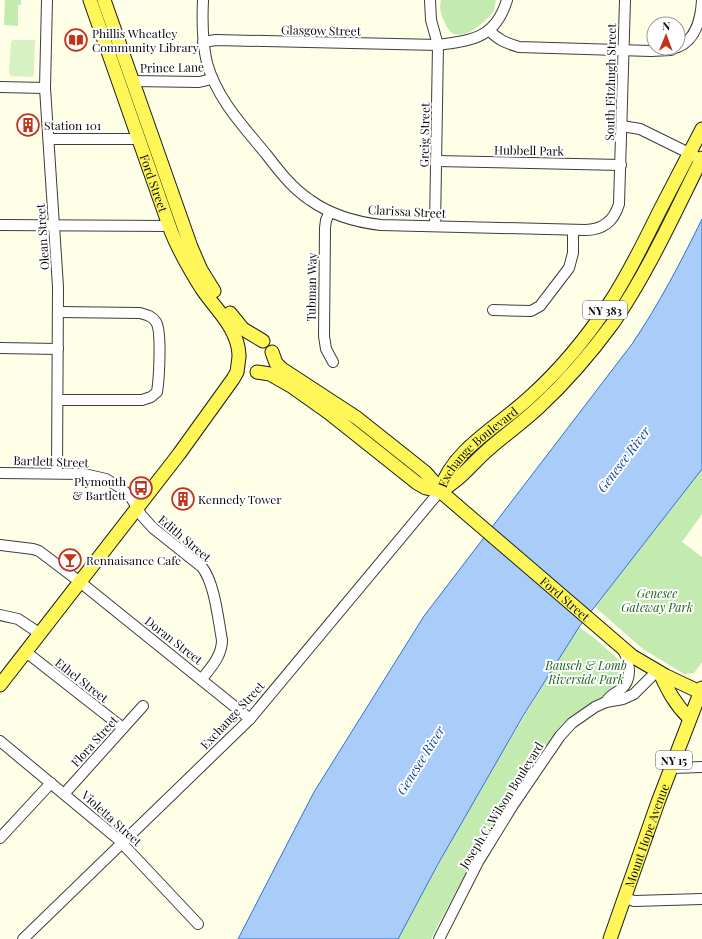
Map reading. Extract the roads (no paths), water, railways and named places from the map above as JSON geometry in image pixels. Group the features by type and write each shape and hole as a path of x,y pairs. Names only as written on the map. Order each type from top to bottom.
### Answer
{"main road":[{"name":"Ford Street","path":"90,0 169,226 180,251 195,278 233,331 238,343 239,356"},
{"name":"Ford Street","path":"104,0 181,220 197,261 210,285 241,327 249,334 263,341"},
{"name":"Exchange Boulevard","path":"440,491 455,482 483,453 539,407 569,377 617,317 642,275 698,157 702,129"},
{"name":"Exchange Boulevard","path":"440,491 444,478 451,467 467,450 516,410 547,381 601,316 698,157"},
{"path":"0,685 179,454 233,380 242,346 248,341 258,339 263,341 269,346 272,352 272,359 269,366 264,370 248,374 241,380 210,419 179,454"},
{"name":"Ford Street","path":"272,352 276,363 282,369 344,409 428,475 440,491 632,656 659,672 701,691"},
{"path":"239,356 240,363 244,368 256,372"},
{"name":"Ford Street","path":"256,372 270,374 286,382 335,417 417,483 426,488 440,491"},
{"path":"659,672 668,692 678,707 689,718"},
{"name":"Mount Hope Avenue","path":"610,939 658,802 672,768 689,718 701,691"}],"street":[{"name":"Olean Street","path":"47,0 45,88 59,312 57,473"},
{"name":"Clarissa Street","path":"203,0 203,42 212,79 221,98 291,185 309,200 330,212 346,218 371,224 595,230 605,226 613,218 620,204 621,165"},
{"name":"Greig Street","path":"430,0 432,20 438,45 435,226"},
{"path":"507,0 501,14 489,30 496,38 508,44 519,47 646,51"},
{"name":"South Fitzhugh Street","path":"621,165 625,0"},
{"path":"686,41 695,32 701,15 702,0"},
{"name":"Glasgow Street","path":"203,42 216,40 438,45 470,40 482,36 489,30"},
{"name":"Prince Lane","path":"132,81 196,82 212,79"},
{"path":"0,87 45,88"},
{"path":"622,126 640,129 698,157"},
{"path":"49,139 139,139"},
{"name":"Hubbell Park","path":"436,161 621,165"},
{"name":"Tubman Way","path":"330,212 326,220 325,228 324,336 325,345 333,362"},
{"path":"0,225 169,226"},
{"path":"493,310 531,311 540,306 571,265 573,253 573,230"},
{"path":"58,400 142,400 151,397 157,392 159,333 157,323 150,316 140,313 59,312"},
{"path":"0,348 58,349"},
{"name":"Bartlett Street","path":"0,472 92,475 106,479 125,491 130,496 137,508"},
{"name":"Exchange Street","path":"23,939 250,719 440,491"},
{"name":"Edith Street","path":"137,508 147,523 202,567 207,574 222,640 222,648 218,658 202,679"},
{"name":"Doran Street","path":"0,545 36,550 80,582 250,719"},
{"path":"0,615 18,619 39,633"},
{"name":"Joseph C. Wilson Boulevard","path":"606,702 608,698 621,689 629,676 630,667 627,657 619,645"},
{"name":"Ethel Street","path":"26,652 123,728"},
{"name":"Joseph C. Wilson Boulevard","path":"439,939 478,862 560,736 584,713 606,702 623,699 634,694 659,672"},
{"name":"Flora Street","path":"64,794 143,706"},
{"name":"Violetta Street","path":"0,741 122,843 198,924"},
{"path":"672,768 702,767"},
{"path":"0,838 51,783"},
{"path":"625,898 634,901 702,899"}],"water":[{"name":"Genesee River","path":"702,219 702,469 579,627 523,716 438,864 398,939 238,939 314,792 424,616 632,344 669,283"}],"place":[{"name":"Phillis Wheatley Community Library","path":"76,40"},
{"name":"Station 101","path":"28,125"},
{"name":"Plymouth & Bartlett","path":"141,488"},
{"name":"Kennedy Tower","path":"183,499"},
{"name":"Rennaisance Cafe","path":"70,560"}],"park label":[{"name":"Genesee Gateway Park","path":"657,600"},
{"name":"Bausch & Lomb Riverside Park","path":"586,672"}]}
